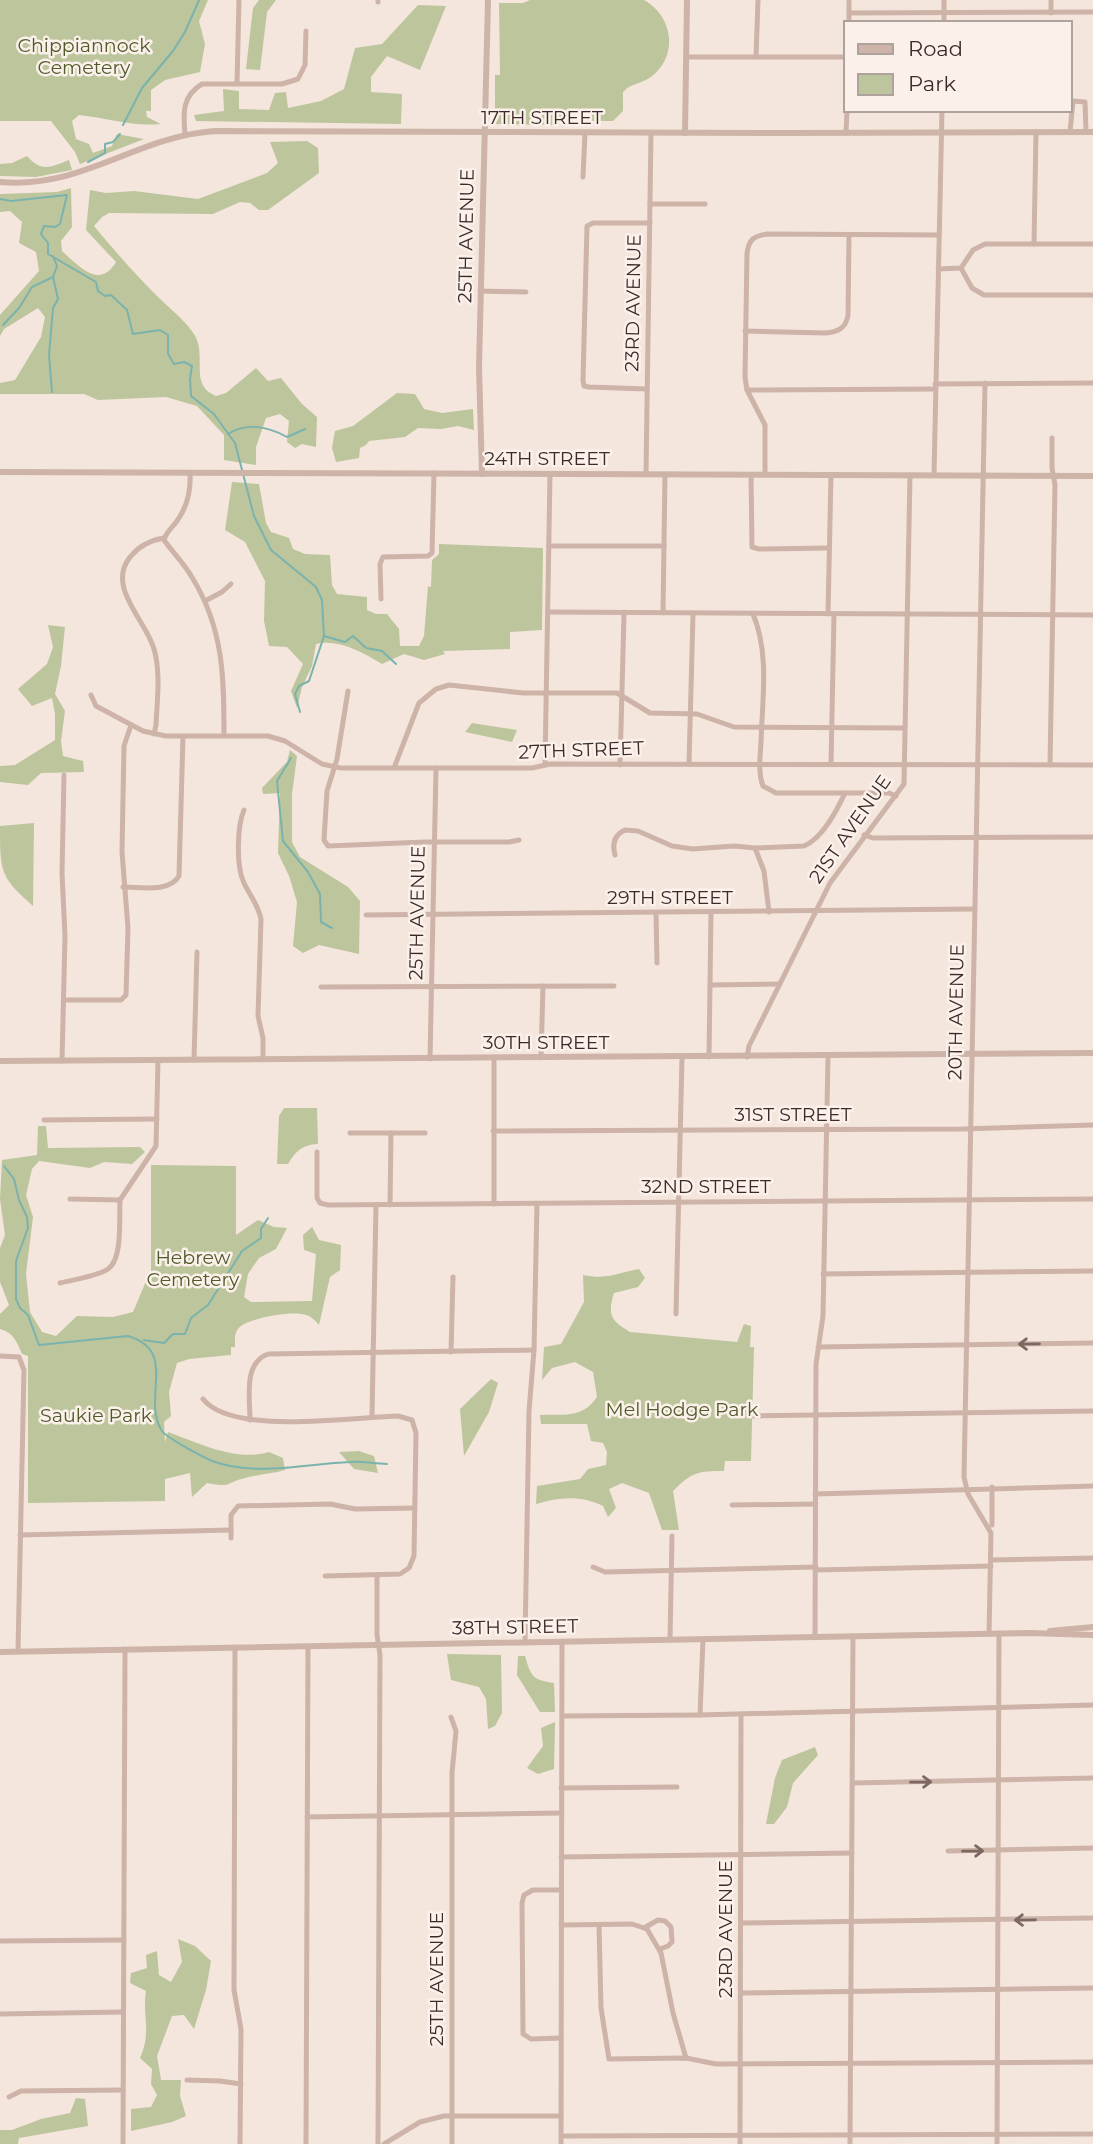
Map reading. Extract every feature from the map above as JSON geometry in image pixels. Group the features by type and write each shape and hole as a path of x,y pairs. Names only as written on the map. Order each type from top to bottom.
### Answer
{"street":[{"path":"237,83 239,0"},
{"name":"25TH AVENUE","path":"482,474 479,367 488,0"},
{"path":"685,133 687,0"},
{"path":"756,57 758,0"},
{"path":"849,0 849,21"},
{"path":"944,0 944,21"},
{"path":"1051,0 1051,13"},
{"path":"849,13 1093,12"},
{"path":"185,134 185,105 188,95 194,90 207,84 282,84 298,79 305,65 306,32"},
{"path":"686,57 844,57"},
{"path":"1072,111 1073,101 1085,102 1090,132"},
{"path":"846,133 847,112"},
{"path":"933,475 942,112"},
{"path":"1070,132 1072,112"},
{"name":"17TH STREET","path":"0,183 26,184 60,179 164,139 215,131 1090,132"},
{"path":"1034,244 1035,132"},
{"path":"583,177 585,133"},
{"name":"23RD AVENUE","path":"646,474 651,133"},
{"path":"650,204 705,204"},
{"path":"647,389 586,387 583,367 587,226 593,223 650,223"},
{"path":"765,475 765,425 747,390 747,253 751,239 767,234 938,235"},
{"path":"745,331 834,332 842,328 848,315 849,235"},
{"path":"961,268 973,250 980,245 1093,244"},
{"path":"938,269 961,268"},
{"path":"961,268 972,288 984,295 1093,295"},
{"path":"480,291 526,292"},
{"path":"747,390 985,383 1093,383"},
{"name":"20TH AVENUE","path":"985,383 964,1477 967,1490 990,1530 989,1634"},
{"path":"1050,765 1055,485 1052,438"},
{"name":"24TH STREET","path":"0,472 1093,476"},
{"path":"154,734 156,658 149,634 126,594 122,575 133,553 164,538 185,507 190,493 190,473"},
{"path":"381,599 382,559 385,556 430,554 433,547 434,474"},
{"path":"545,765 550,474"},
{"path":"663,614 665,474"},
{"path":"751,475 750,542 754,548 829,548"},
{"path":"831,475 831,764"},
{"name":"21ST AVENUE","path":"747,1057 749,1046 834,876 904,785 910,475"},
{"path":"164,538 186,567 205,601 217,635 223,668 224,736"},
{"path":"549,546 664,546"},
{"path":"205,601 231,584"},
{"path":"548,612 1093,615"},
{"path":"620,765 624,614"},
{"path":"689,764 693,614"},
{"path":"753,614 761,635 764,657 761,783 776,793 889,793 896,796"},
{"path":"394,768 415,710 423,698 436,689 455,685 523,693 613,692 650,713 691,713 734,727 905,728"},
{"path":"348,691 326,802 324,840 330,848 519,840"},
{"name":"27TH STREET","path":"91,695 96,706 154,734 276,738 322,764 334,767 1093,765"},
{"path":"64,1000 121,1000 125,997 128,928 124,887 124,754 131,725"},
{"path":"124,887 166,887 179,876 183,736"},
{"name":"25TH AVENUE","path":"430,1059 436,768"},
{"path":"62,1061 65,936 62,854 64,775"},
{"path":"615,855 613,848 616,837 625,830 638,831 686,849 804,846 810,843 838,808 845,793"},
{"path":"244,810 241,820 239,867 245,885 257,904 261,919 258,1016 263,1038 263,1059"},
{"path":"864,835 873,838 1093,837"},
{"path":"755,848 764,871 769,912"},
{"name":"29TH STREET","path":"366,915 974,909"},
{"path":"656,913 657,964"},
{"path":"709,1057 711,913"},
{"path":"194,1060 197,952"},
{"path":"710,985 780,984"},
{"path":"541,1058 542,986"},
{"path":"321,987 614,986"},
{"name":"30TH STREET","path":"0,1061 1093,1054"},
{"path":"815,1637 815,1415 818,1347 823,1316 828,1056"},
{"path":"676,1314 682,1057"},
{"path":"494,1058 494,1205"},
{"path":"60,1283 107,1270 118,1254 120,1200 156,1146 158,1060"},
{"path":"44,1120 157,1119"},
{"name":"31ST STREET","path":"493,1131 1093,1125"},
{"path":"350,1133 425,1133"},
{"path":"390,1205 391,1133"},
{"name":"32ND STREET","path":"317,1152 317,1194 320,1203 328,1205 1093,1199"},
{"path":"70,1199 120,1200"},
{"path":"525,1642 529,1400 534,1350 537,1204"},
{"path":"372,1417 376,1205"},
{"path":"823,1274 1093,1271"},
{"path":"451,1352 453,1277"},
{"path":"818,1347 1093,1343"},
{"path":"250,1420 251,1369 264,1355 534,1350"},
{"path":"0,1356 21,1359 24,1370 18,1651"},
{"path":"203,1399 210,1408 250,1420 277,1422 372,1417 406,1417 412,1420 416,1433 414,1556 407,1571 400,1574 326,1576"},
{"path":"748,1416 1093,1411"},
{"path":"814,1494 1093,1486"},
{"path":"992,1487 992,1525"},
{"path":"231,1538 231,1515 238,1506 330,1504 362,1509 414,1508"},
{"path":"732,1505 816,1504"},
{"path":"20,1535 231,1530"},
{"path":"670,1639 672,1536"},
{"path":"593,1567 605,1572 816,1569 1093,1558"},
{"path":"377,1575 380,1816 378,2144"},
{"name":"38TH STREET","path":"1030,1633 1093,1627"},
{"path":"997,2144 999,1633"},
{"name":"38TH STREET","path":"0,1652 999,1633 1093,1635"},
{"path":"850,2144 853,1636"},
{"path":"700,1715 703,1639"},
{"path":"561,2144 562,1642"},
{"path":"306,2144 307,1646"},
{"path":"235,1647 234,1990 242,2029 240,2144"},
{"path":"123,2144 125,1649"},
{"path":"562,1716 1093,1705"},
{"name":"23RD AVENUE","path":"740,2144 741,1714"},
{"name":"25TH AVENUE","path":"451,1717 456,1731 453,1815 453,2144"},
{"path":"853,1783 1093,1778"},
{"path":"561,1788 677,1787"},
{"path":"307,1817 561,1813"},
{"path":"948,1852 1093,1848"},
{"path":"561,1857 852,1853"},
{"path":"561,1890 529,1891 524,1895 522,1903 523,2034 531,2039 561,2038"},
{"path":"741,1923 1093,1918"},
{"path":"644,1928 658,1920 671,1927 673,1942 660,1949"},
{"path":"599,1924 601,2008 609,2059 686,2059 705,2064 1093,2062"},
{"path":"561,1925 632,1924 644,1928 660,1949 686,2059"},
{"path":"0,1941 124,1940"},
{"path":"741,1993 1093,1988"},
{"path":"0,2014 122,2012"},
{"path":"187,2080 241,2084"},
{"path":"9,2097 21,2091 123,2090"},
{"path":"384,2144 426,2120 452,2116 561,2116"},
{"path":"561,2136 1093,2134"}],"green space":[{"name":"Chippiannock Cemetery","path":"0,0 208,0 199,21 205,44 200,72 165,80 151,90 151,111 146,111 147,117 161,124 131,123 79,115 72,121 76,139 89,144 93,153 112,146 117,134 144,139 80,164 75,152 51,121 0,121"},
{"path":"259,0 276,0 267,12 260,70 246,69 253,8"},
{"path":"530,0 644,0 654,7 666,26 669,48 666,58 651,77 623,92 623,111 613,121 561,121 556,125 495,124 495,75 500,75 499,3 523,3"},
{"path":"418,5 446,6 420,70 387,56 371,77 371,92 402,94 401,124 196,121 194,115 224,111 223,89 239,91 239,109 269,110 275,93 286,92 288,108 321,101 344,89 355,48 382,44"},
{"path":"307,141 318,148 319,173 268,210 259,210 250,203 240,202 213,214 109,213 94,226 194,334 198,343 200,377 208,391 216,396 226,393 256,368 268,381 281,378 302,404 317,417 316,447 302,444 295,448 287,442 289,421 280,414 266,418 256,447 256,465 224,460 224,435 197,406 166,397 98,400 84,394 0,394 0,383 15,380 41,337 45,317 38,308 4,329 0,336 0,315 39,271 36,252 19,243 22,222 10,211 0,212 0,194 57,192 71,188 72,227 61,241 62,251 89,273 103,274 116,262 86,230 90,190 106,193 134,191 198,199 267,173 278,163 270,142"},
{"path":"27,156 42,167 69,160 72,170 36,177 0,176 0,164 12,163"},
{"path":"397,393 415,394 424,409 442,413 473,409 474,430 458,426 441,429 418,428 405,437 369,441 360,448 359,458 336,462 332,448 335,431 353,426"},
{"path":"232,482 259,484 266,523 271,532 289,538 293,549 305,554 330,555 332,585 337,594 367,597 367,610 376,614 387,614 399,629 400,646 419,646 424,636 432,560 439,554 439,544 543,548 542,630 510,632 510,649 443,651 445,654 424,660 404,654 382,664 342,645 316,644 312,666 302,687 297,708 291,691 303,664 287,647 269,646 264,621 265,581 245,542 225,530"},
{"path":"48,625 65,627 55,694 65,711 61,741 63,756 83,761 84,772 41,773 28,785 0,782 0,766 15,765 55,740 52,698 32,706 18,689 47,664 53,647"},
{"path":"472,723 517,730 512,742 465,732"},
{"path":"290,750 297,756 292,794 292,842 300,857 348,887 360,901 359,954 319,945 303,953 293,946 297,902 278,853 280,793 263,794 262,788 287,762"},
{"path":"34,823 33,906 14,888 4,872 0,826"},
{"path":"284,1108 317,1108 318,1144 300,1150 288,1164 277,1164 279,1116"},
{"path":"38,1126 46,1126 48,1148 140,1147 145,1152 132,1164 104,1162 90,1168 39,1161 32,1169 26,1195 33,1217 26,1274 30,1312 42,1332 56,1336 77,1316 113,1317 133,1312 147,1279 151,1281 151,1165 236,1166 236,1235 258,1220 274,1227 287,1228 276,1249 259,1258 248,1274 244,1297 251,1302 312,1301 316,1254 304,1250 303,1235 312,1227 319,1240 341,1245 340,1270 330,1277 319,1325 304,1314 270,1316 246,1323 237,1330 231,1355 189,1359 177,1363 169,1392 171,1416 164,1422 165,1442 168,1432 231,1453 244,1455 269,1452 283,1458 285,1470 225,1485 207,1483 192,1497 190,1473 165,1479 165,1501 28,1503 28,1356 22,1354 11,1335 0,1329 0,1314 9,1305 0,1282 0,1248 5,1235 0,1199 2,1160 37,1155"},
{"name":"Mel Hodge Park","path":"639,1269 645,1278 638,1287 614,1293 611,1307 615,1321 630,1332 737,1342 744,1324 751,1326 750,1347 754,1347 751,1461 725,1461 724,1471 696,1474 673,1491 679,1530 662,1530 649,1493 622,1483 609,1489 616,1508 608,1517 603,1506 586,1500 562,1499 536,1504 537,1486 580,1479 588,1469 606,1465 607,1452 603,1443 591,1441 587,1424 541,1424 540,1415 579,1412 597,1397 593,1372 575,1362 552,1368 542,1380 544,1347 561,1344 584,1302 583,1275 605,1276"},
{"path":"491,1379 498,1383 489,1412 464,1456 460,1409"},
{"path":"359,1451 374,1456 378,1473 354,1469 339,1452"},
{"path":"447,1654 501,1655 502,1713 495,1726 488,1729 486,1699 479,1687 451,1680"},
{"path":"518,1656 525,1656 534,1676 554,1683 555,1712 540,1712 517,1675"},
{"path":"555,1722 554,1769 538,1774 527,1768 543,1746 541,1728"},
{"path":"815,1747 818,1755 793,1783 787,1807 774,1824 766,1824 775,1778 782,1760"},
{"path":"178,1939 195,1946 211,1961 206,1990 194,2029 184,2015 172,2016 157,2056 161,2080 181,2080 180,2096 186,2116 172,2122 131,2131 131,2109 151,2107 157,2095 151,2084 152,2069 140,2058 146,2032 146,1991 130,1983 131,1973 147,1968 146,1955 157,1951 159,1975 171,1982 182,1962"},
{"path":"76,2098 85,2099 88,2126 19,2138 18,2144 0,2144 0,2130 12,2130 41,2119 70,2113"}],"waterway":[{"path":"123,125 142,88 185,32 199,0"},
{"path":"88,162 105,153 105,144 113,142 120,134"},
{"path":"0,199 11,201 67,195 60,224 55,227 44,226 41,234 48,243 48,254 96,282 98,291 105,296 111,295 127,310 133,334 160,330 168,335 168,354 174,364 184,362 192,366 191,396 214,414 235,443 254,516 271,550 316,587 322,600 324,636 345,642 353,636 366,648 382,651 396,664"},
{"path":"3,325 19,308 32,287 53,277 57,266 53,256"},
{"path":"52,392 49,355 53,308 58,299 53,277"},
{"path":"228,434 243,428 258,427 287,437 305,429"},
{"path":"300,712 295,694 299,686 309,681 324,636"},
{"path":"291,758 277,781 283,841 308,872 320,894 321,922 332,928"},
{"path":"4,1166 14,1179 28,1228 16,1261 16,1299 20,1308 28,1315 39,1345 128,1336 143,1343 152,1353 156,1364 155,1404 162,1431 212,1461 229,1466 263,1469 355,1462 387,1464"},
{"path":"144,1340 164,1343 173,1334 185,1334 191,1318 208,1305 242,1251 261,1238 261,1229 268,1218"}],"park label":[{"name":"Hebrew Cemetery","path":"193,1268"},
{"name":"Saukie Park","path":"96,1415"}]}
